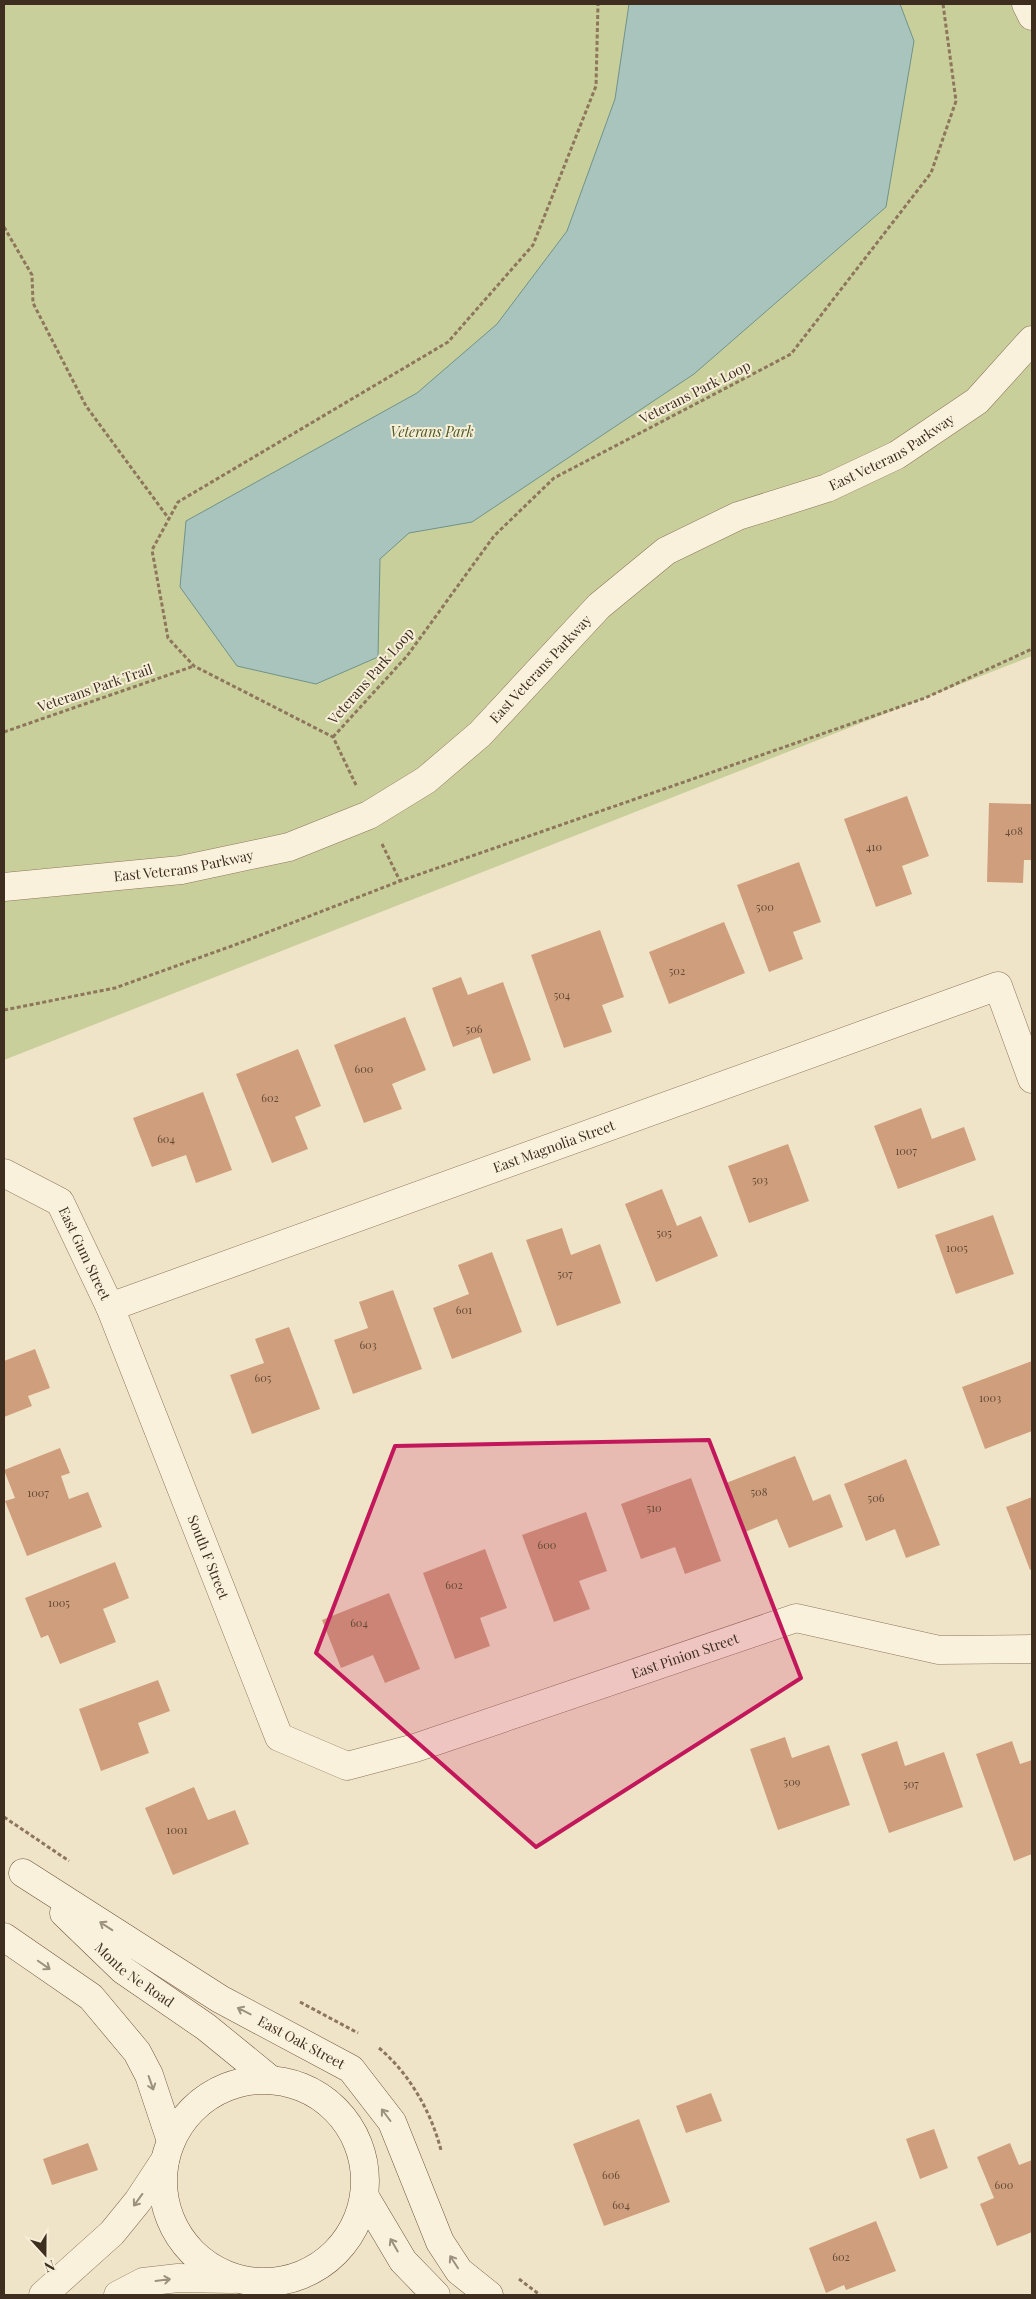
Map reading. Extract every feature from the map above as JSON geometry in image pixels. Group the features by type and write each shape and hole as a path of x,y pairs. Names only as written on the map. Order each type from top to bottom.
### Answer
{"street":[{"path":"1026,4 1032,16"},
{"name":"East Veterans Parkway","path":"4,887 181,870 289,847 369,815 426,780 480,734 599,606 666,551 738,516 827,488 897,455 977,402 1032,340"},
{"name":"East Magnolia Street","path":"110,1307 998,986 1032,1079"},
{"name":"East Gum Street","path":"4,1172 60,1202 110,1307"},
{"name":"South F Street","path":"110,1307 279,1737 347,1766"},
{"name":"East Pinion Street","path":"347,1766 415,1748 796,1618 939,1650 1032,1649"},
{"name":"Monte Ne Road","path":"13,1867 123,1970 206,2027 271,2080"},
{"name":"East Oak Street","path":"13,1867 220,1999 351,2069 392,2122 440,2242 459,2271 489,2295"},
{"path":"4,1937 91,1998 137,2052 148,2075 168,2150 162,2178 166,2210 179,2238 204,2264 240,2281 285,2295"},
{"path":"42,2295 112,2233 138,2201 168,2150 183,2119 206,2097 237,2083 271,2080 304,2087 338,2111 353,2131 365,2163 366,2196 355,2229 334,2255 305,2275 270,2283 178,2278 143,2282 118,2295"},
{"path":"366,2196 403,2262 436,2295"}],"path":[{"name":"Veterans Park Loop","path":"359,792 333,737 194,666 168,638 152,550 178,502 448,342 532,245 596,86 598,4"},
{"name":"Veterans Park Loop","path":"333,737 407,656 494,536 554,478 791,354 931,173 956,101 944,4"},
{"path":"4,227 32,275 33,303 86,406 169,519"},
{"path":"4,1010 115,988 240,943 400,881 925,698 1032,649"},
{"name":"Veterans Park Trail","path":"4,732 194,666"},
{"path":"379,838 400,881"}],"highlighted area":[{"path":"709,1440 801,1678 536,1847 316,1653 395,1446"}],"green space":[{"name":"Veterans Park","path":"4,4 1032,4 1032,656 4,1060"}],"water":[{"path":"629,4 900,4 914,41 886,207 694,374 472,522 409,533 380,559 378,657 316,684 237,666 180,587 186,521 417,393 497,324 567,231 615,99"}],"building":[{"path":"907,796 929,856 902,866 912,894 876,907 844,819"},
{"path":"989,803 1032,804 1032,860 1024,860 1023,883 987,882"},
{"path":"799,862 821,922 793,932 803,959 769,972 737,885"},
{"path":"724,922 745,973 669,1004 649,952"},
{"path":"600,930 624,997 602,1005 612,1032 564,1048 531,955"},
{"path":"461,977 468,995 503,982 531,1060 493,1074 480,1037 453,1047 432,988"},
{"path":"405,1017 426,1070 392,1084 402,1109 364,1123 334,1045"},
{"path":"298,1049 321,1106 295,1117 308,1149 272,1163 236,1074"},
{"path":"203,1092 232,1170 196,1183 186,1155 152,1167 133,1118"},
{"path":"921,1108 932,1139 964,1127 976,1160 898,1189 874,1126"},
{"path":"788,1144 809,1201 749,1223 728,1166"},
{"path":"662,1189 677,1226 701,1216 718,1256 656,1282 625,1204"},
{"path":"993,1215 1014,1274 956,1294 935,1235"},
{"path":"562,1228 571,1255 600,1244 621,1303 557,1326 526,1240"},
{"path":"492,1252 522,1332 452,1359 433,1308 469,1294 458,1265"},
{"path":"393,1290 422,1369 353,1394 334,1340 368,1328 359,1302"},
{"path":"289,1327 320,1409 252,1434 230,1375 264,1363 255,1339"},
{"path":"35,1349 50,1388 28,1396 32,1406 4,1417 4,1361"},
{"path":"1032,1361 1032,1431 985,1449 962,1387"},
{"path":"60,1448 70,1473 61,1476 69,1499 88,1492 102,1527 27,1556 5,1501 15,1498 4,1470"},
{"path":"795,1456 813,1501 830,1494 843,1527 789,1548 777,1519 745,1532 726,1483"},
{"path":"906,1459 940,1545 906,1558 895,1529 866,1541 844,1484"},
{"path":"691,1478 721,1561 685,1574 675,1547 641,1559 621,1504"},
{"path":"1032,1497 1032,1569 1030,1570 1006,1507"},
{"path":"586,1512 607,1571 579,1581 590,1609 554,1622 522,1535"},
{"path":"485,1549 507,1608 480,1618 490,1646 455,1659 423,1573"},
{"path":"115,1562 129,1598 103,1609 116,1642 60,1664 48,1635 41,1638 25,1598"},
{"path":"389,1593 420,1669 385,1683 373,1655 341,1668 322,1620"},
{"path":"158,1680 170,1711 138,1723 149,1753 101,1771 79,1709"},
{"path":"785,1737 792,1758 829,1745 850,1805 778,1830 750,1749"},
{"path":"897,1741 905,1766 944,1752 963,1807 889,1833 861,1754"},
{"path":"1012,1741 1020,1764 1032,1760 1032,1854 1014,1861 976,1754"},
{"path":"194,1787 208,1820 235,1810 249,1844 173,1875 145,1808"},
{"path":"711,2093 722,2121 686,2133 676,2106"},
{"path":"639,2119 670,2202 604,2226 573,2144"},
{"path":"934,2129 948,2168 920,2179 906,2139"},
{"path":"88,2143 98,2170 52,2185 43,2159"},
{"path":"1010,2143 1019,2165 1032,2160 1032,2232 997,2246 980,2204 994,2198 977,2157"},
{"path":"876,2221 896,2271 846,2290 844,2285 826,2293 809,2248"}]}
